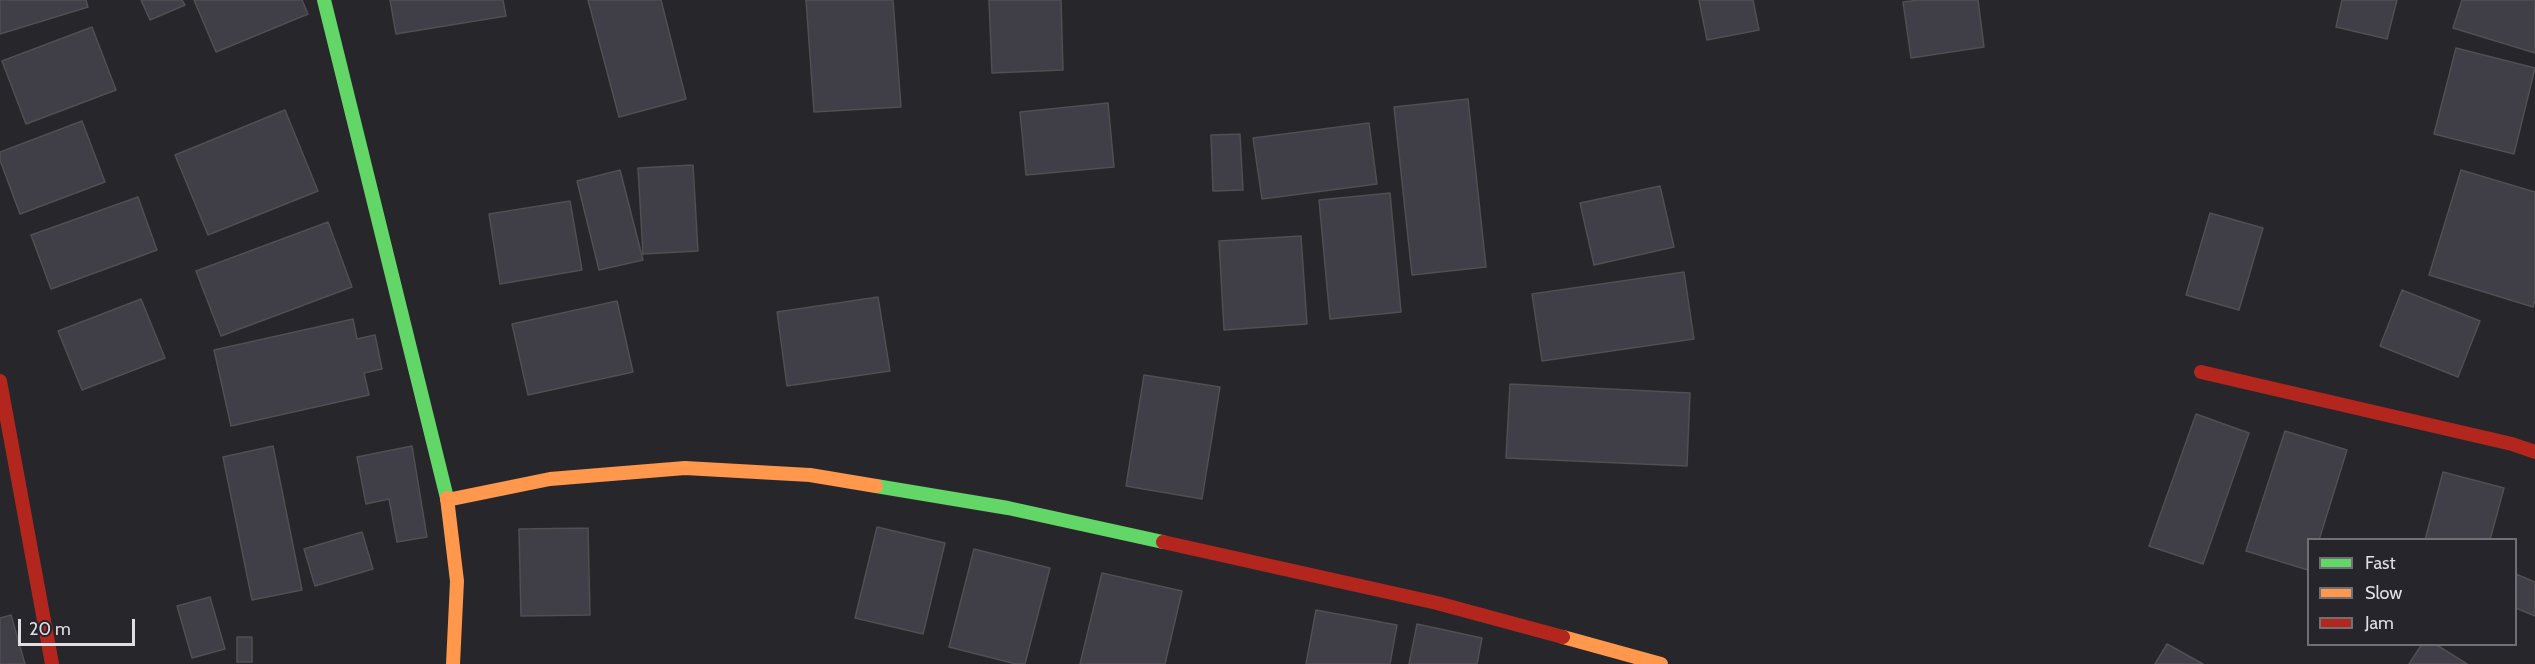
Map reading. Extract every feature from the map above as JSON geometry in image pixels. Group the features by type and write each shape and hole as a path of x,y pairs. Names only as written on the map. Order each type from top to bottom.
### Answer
{"street":[{"path":"324,0 447,500 457,581 453,664"},
{"path":"2201,372 2512,444 2535,452"},
{"path":"0,381 52,664"},
{"path":"447,500 550,478 674,469 810,475 1008,508 1402,595 1661,664"}],"building":[{"path":"0,0 86,0 88,7 0,34"},
{"path":"141,0 182,0 185,5 150,20"},
{"path":"194,0 302,0 308,14 216,52"},
{"path":"390,0 503,0 506,16 396,34"},
{"path":"588,0 661,0 686,99 619,117"},
{"path":"806,0 893,0 901,107 814,112"},
{"path":"989,0 1061,0 1063,70 992,73"},
{"path":"1699,0 1753,0 1759,30 1707,40"},
{"path":"1978,0 1984,47 1911,58 1903,2"},
{"path":"2342,0 2397,0 2387,39 2336,27"},
{"path":"2462,0 2535,0 2535,53 2453,28"},
{"path":"92,27 116,90 26,124 2,61"},
{"path":"2456,48 2535,68 2514,154 2434,134"},
{"path":"1468,99 1486,267 1412,275 1394,107"},
{"path":"1108,103 1114,167 1026,175 1020,112"},
{"path":"285,110 318,191 208,235 175,155"},
{"path":"82,121 105,182 20,214 0,160 0,152"},
{"path":"1369,123 1377,184 1262,199 1253,138"},
{"path":"1240,134 1243,190 1213,191 1211,135"},
{"path":"693,165 698,251 643,254 638,168"},
{"path":"620,170 643,260 599,270 577,181"},
{"path":"2461,170 2535,192 2535,300 2533,307 2429,275"},
{"path":"1660,186 1674,247 1594,265 1580,203"},
{"path":"1390,193 1401,312 1330,319 1319,200"},
{"path":"138,197 157,250 51,289 31,235"},
{"path":"570,201 582,270 500,284 489,214"},
{"path":"2210,213 2263,228 2239,310 2186,295"},
{"path":"328,222 352,287 221,336 196,271"},
{"path":"1301,236 1307,324 1224,330 1219,241"},
{"path":"1684,272 1694,339 1542,361 1532,294"},
{"path":"2402,290 2480,321 2458,377 2380,346"},
{"path":"878,297 890,371 787,386 777,312"},
{"path":"141,299 165,358 82,390 58,331"},
{"path":"617,301 633,372 528,395 512,324"},
{"path":"353,319 357,339 375,335 382,369 364,373 369,395 231,426 214,350"},
{"path":"1144,375 1220,387 1202,499 1126,486"},
{"path":"1510,384 1690,393 1687,466 1506,458"},
{"path":"2196,414 2249,433 2203,564 2149,546"},
{"path":"2285,431 2347,450 2320,538 2307,538 2307,570 2246,551"},
{"path":"273,446 302,590 252,600 223,457"},
{"path":"412,446 427,537 397,542 389,499 366,504 357,457"},
{"path":"2443,472 2504,488 2491,538 2426,538"},
{"path":"877,527 945,543 923,634 855,618"},
{"path":"588,528 590,615 521,616 519,529"},
{"path":"362,532 373,569 315,586 304,549"},
{"path":"974,549 1050,568 1025,664 1016,664 949,647"},
{"path":"1102,573 1182,591 1165,664 1080,664"},
{"path":"2517,574 2535,582 2535,616 2517,608"},
{"path":"210,597 225,649 192,658 177,606"},
{"path":"1316,610 1397,625 1390,664 1306,664"},
{"path":"11,615 25,664 0,664 0,618"},
{"path":"1417,624 1482,638 1477,664 1409,664"},
{"path":"237,637 252,637 252,662 237,662"},
{"path":"2167,644 2203,664 2155,664"},
{"path":"2421,646 2438,646 2467,664 2409,664"}],"traffic: fast":[{"path":"324,0 447,498"},
{"path":"876,486 1008,508 1163,542"}],"traffic: slow":[{"path":"447,500 550,479 685,468 810,475 876,486"},
{"path":"447,498 457,581 453,664"},
{"path":"1563,637 1661,664"}],"traffic: jam":[{"path":"2201,372 2512,444 2535,452"},
{"path":"0,381 52,664"},
{"path":"1163,542 1437,603 1563,637"}]}
